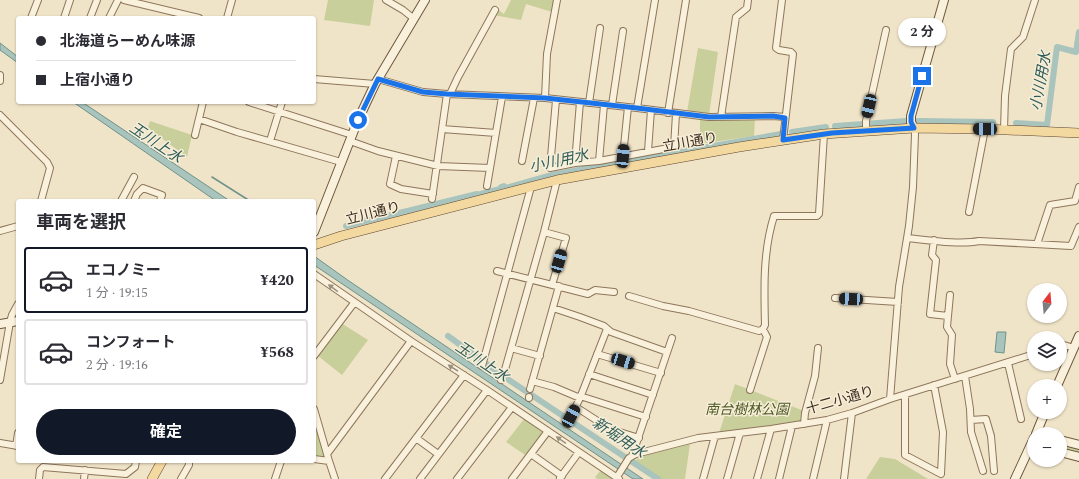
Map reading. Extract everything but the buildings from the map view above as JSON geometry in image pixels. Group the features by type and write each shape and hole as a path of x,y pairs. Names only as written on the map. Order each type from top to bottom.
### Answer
{"main road":[{"name":"立川通り","path":"316,243 557,180 824,134 866,125 1079,133"},
{"path":"152,479 160,463"}],"street":[{"path":"32,16 38,0"},
{"path":"65,16 70,0"},
{"path":"91,16 97,0"},
{"path":"110,16 118,0"},
{"path":"124,0 144,2 191,16"},
{"path":"228,16 232,0"},
{"path":"386,0 413,18"},
{"path":"316,227 341,162 376,81 425,0"},
{"path":"545,98 547,54 557,0"},
{"path":"637,108 655,0"},
{"path":"668,113 686,0"},
{"path":"721,117 736,17 747,8 748,0"},
{"path":"782,0 776,48 791,52 792,54 783,140"},
{"path":"890,399 898,302 913,187 915,134 911,122 911,116 944,0"},
{"path":"1004,130 1005,96 1011,49 1023,37 1035,0"},
{"path":"396,156 390,184 401,189 432,197 448,94 495,10"},
{"path":"170,16 171,11"},
{"path":"589,103 600,28"},
{"path":"866,125 886,30"},
{"path":"612,105 623,31"},
{"path":"0,75 0,81"},
{"path":"316,79 376,81 423,92 545,98 709,117 773,116 785,118"},
{"path":"487,186 502,97"},
{"path":"522,161 534,98"},
{"path":"556,100 550,168 575,163 599,161 674,147 676,114"},
{"path":"575,163 580,102"},
{"path":"194,135 203,104"},
{"path":"255,104 351,138 396,156 438,166 490,168"},
{"path":"270,141 281,104"},
{"path":"599,161 604,104"},
{"path":"623,156 628,107"},
{"path":"648,152 651,110"},
{"path":"0,115 47,162 50,168 42,199"},
{"path":"199,119 341,162"},
{"path":"442,129 496,133"},
{"path":"969,212 985,129"},
{"path":"750,390 767,337 763,329 765,325 764,279 769,234 774,216 817,216 824,134"},
{"path":"122,199 134,177"},
{"path":"502,377 531,279 557,180"},
{"path":"483,362 531,187"},
{"path":"135,199 137,194 143,188 162,196 161,199"},
{"path":"1037,244 1050,205 1075,201 1079,188"},
{"path":"0,231 16,227"},
{"path":"907,238 1071,246 1079,227"},
{"path":"544,232 566,238 552,285"},
{"path":"934,240 932,255 936,260 930,314 948,316"},
{"path":"497,271 588,294 595,290 614,292"},
{"path":"316,275 411,342 512,406 618,478 639,438 672,338"},
{"path":"530,389 559,286"},
{"path":"950,295 946,327 952,335 950,364 955,379"},
{"path":"629,296 663,306 690,311 751,327 759,331 763,329"},
{"path":"835,298 898,302"},
{"path":"316,353 354,303"},
{"path":"0,380 14,322 12,315 16,308"},
{"path":"553,308 604,326 607,330 667,352"},
{"path":"0,324 14,322"},
{"path":"571,416 607,330"},
{"path":"1060,379 1079,336"},
{"path":"327,454 411,342"},
{"path":"1067,346 1074,348"},
{"path":"511,348 540,356"},
{"path":"804,424 805,413 815,376 818,348"},
{"path":"598,354 661,373"},
{"name":"十二小通り","path":"629,459 678,443 715,436 827,420 1027,356"},
{"path":"1008,362 1021,419"},
{"path":"589,374 653,395"},
{"path":"385,479 464,375"},
{"path":"965,376 972,432 983,471"},
{"path":"532,381 646,417"},
{"path":"905,395 905,455 941,474 943,432 934,385"},
{"path":"420,479 487,390"},
{"path":"457,479 512,406"},
{"path":"576,407 610,429 639,438"},
{"path":"844,479 852,413"},
{"path":"316,416 335,479"},
{"path":"970,420 986,419 991,436 994,471"},
{"path":"813,479 827,420"},
{"path":"779,479 792,426"},
{"path":"757,479 771,429"},
{"path":"512,479 548,431"},
{"path":"726,479 740,433"},
{"path":"703,479 715,436"},
{"path":"416,438 438,454"},
{"path":"1067,442 1079,445"},
{"path":"0,444 16,446"},
{"path":"530,454 560,477 579,452"},
{"path":"1015,479 1027,454"},
{"path":"1067,454 1079,457"},
{"path":"316,459 329,461"},
{"path":"39,479 40,470 43,467 126,474 135,467 136,463"},
{"path":"181,479 189,463"},
{"path":"275,479 280,463"},
{"path":"84,479 85,470"}],"green space":[{"path":"328,0 374,0 370,26 324,20"},
{"path":"511,0 555,0 552,12 526,4 521,20 493,15 497,9 504,14"},
{"path":"698,48 718,52 709,115 687,112"},
{"path":"700,119 755,119 754,136 700,144"},
{"path":"150,121 192,135 187,157 148,128"},
{"path":"341,323 368,340 342,375 318,356"},
{"name":"南台樹林公園","path":"735,384 804,411 801,422 719,433"},
{"path":"524,419 542,433 525,455 506,442"},
{"path":"316,429 324,455 320,460 316,459"},
{"path":"690,444 685,479 660,479 634,461 642,456"},
{"path":"1067,444 1079,447 1079,454 1067,451"},
{"path":"880,457 895,459 928,479 866,479"},
{"path":"601,470 614,479 597,479 595,477"}],"water":[{"path":"0,43 16,55 16,62 0,50"},
{"path":"76,104 85,104 227,199 213,199"},
{"path":"316,257 643,479 633,479 316,266"},
{"path":"997,332 1006,332 1004,353 995,352"}],"waterway":[{"name":"小川用水","path":"1016,123 1047,125 1057,47 1076,52 1079,32"},
{"name":"小川用水","path":"835,126 907,121"},
{"name":"小川用水","path":"918,121 993,122"},
{"name":"小川用水","path":"792,132 826,127"},
{"name":"小川用水","path":"346,226 477,195 500,189 504,186 506,188 552,175 781,134"},
{"name":"新堀用水","path":"212,177 247,199"},
{"name":"新堀用水","path":"448,336 506,378 658,479"}],"route":[{"path":"358,120 378,79 423,92 545,98 709,117 773,116 785,118 783,140 832,133 914,128 911,122 911,116 922,76"}],"water label":[{"name":"玉川上水","path":"156,143"},
{"name":"玉川上水","path":"482,362"}]}
